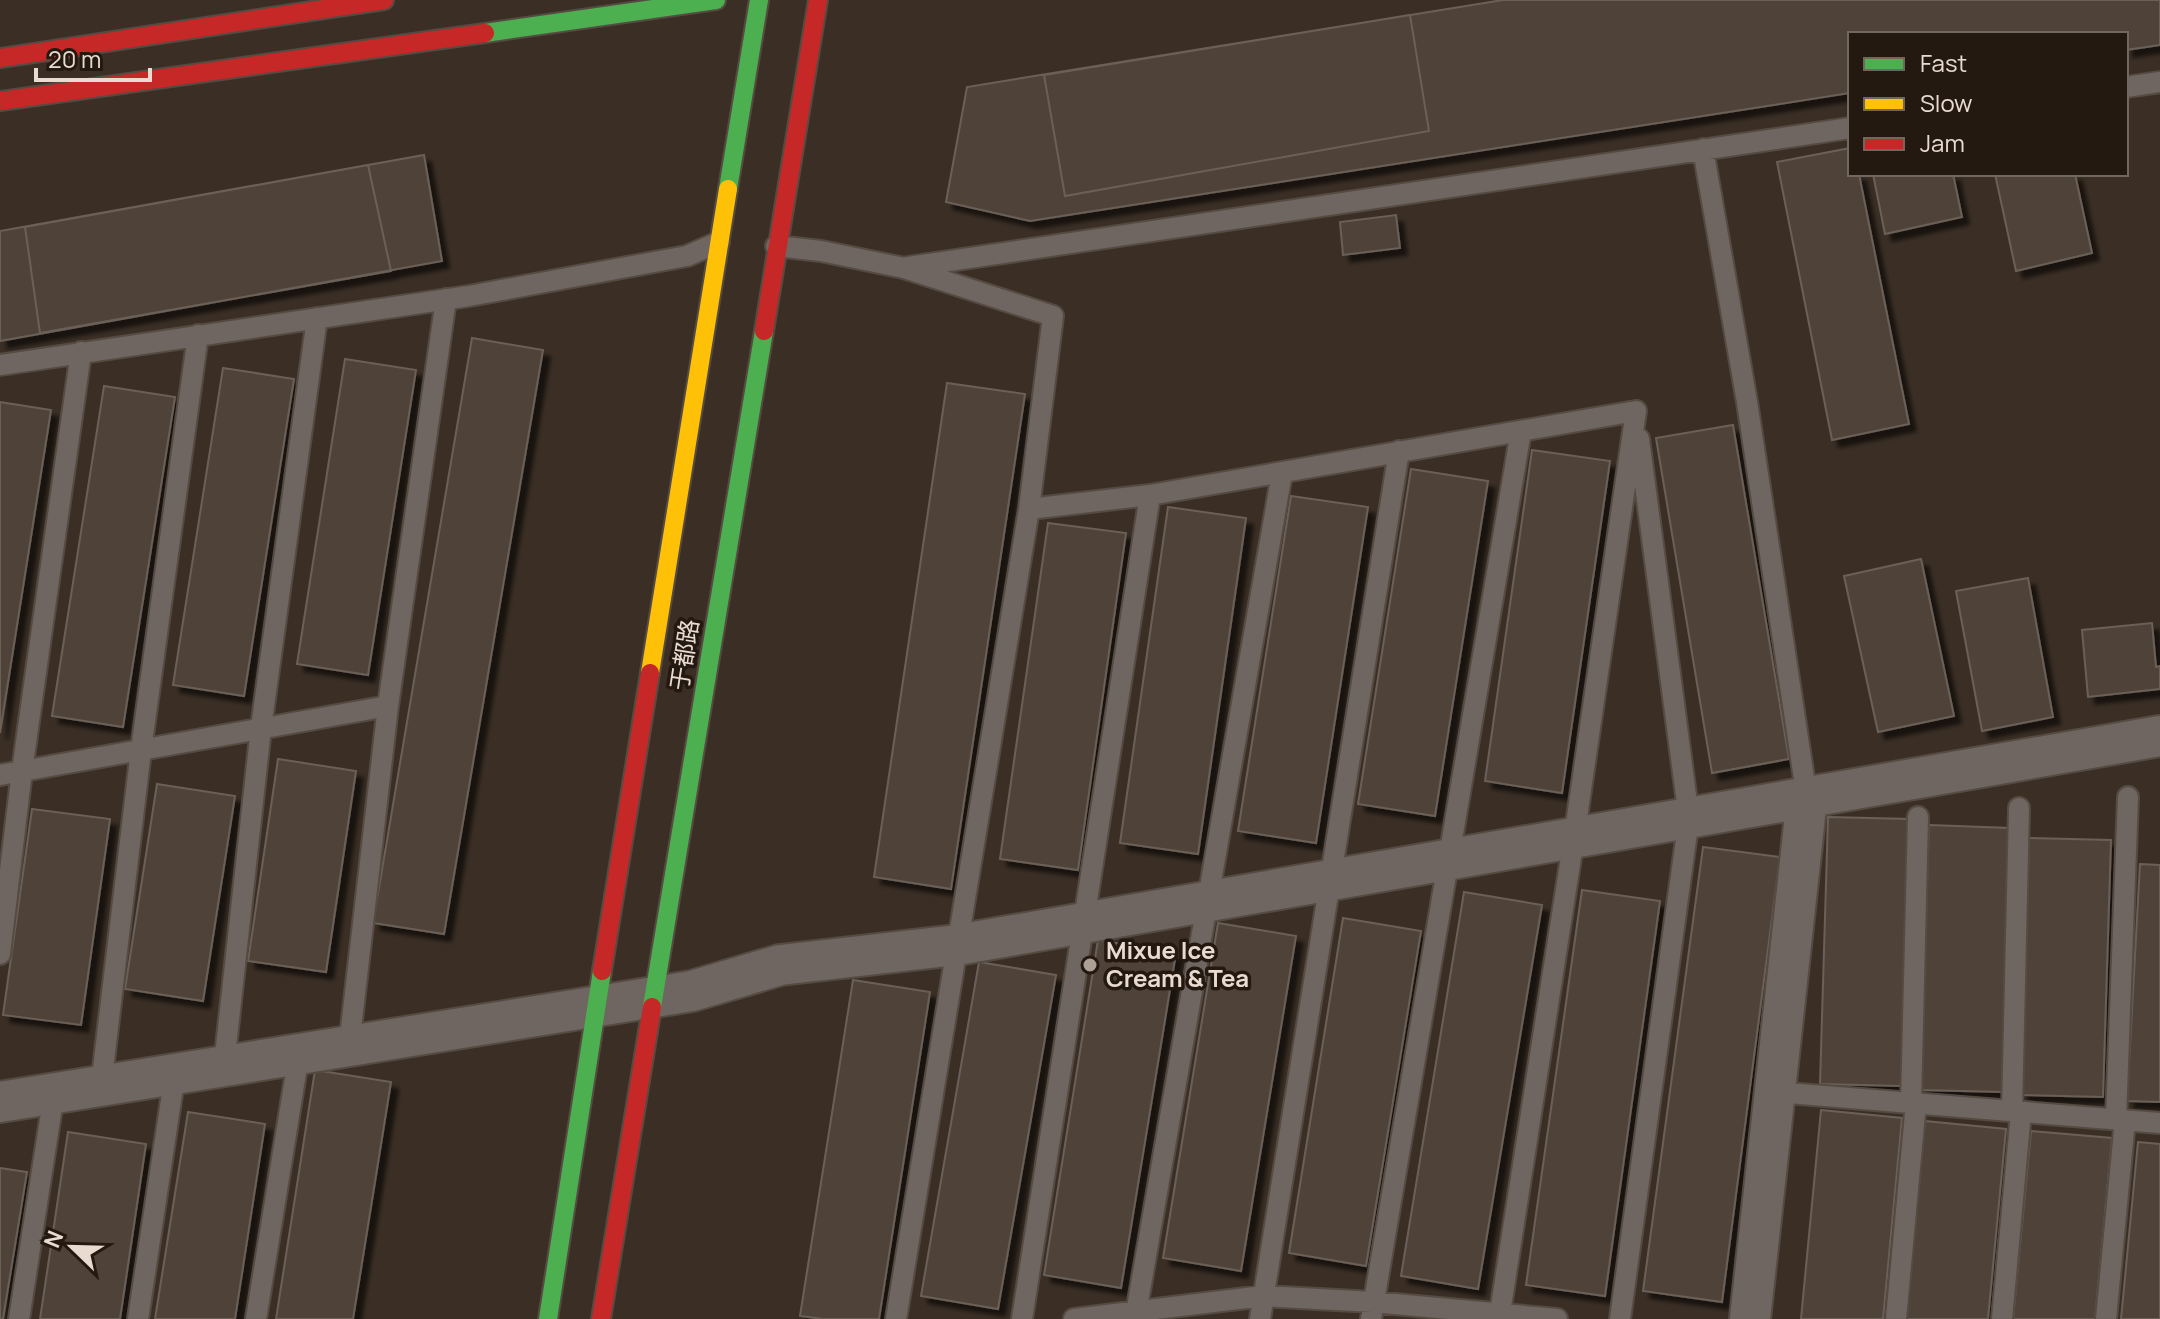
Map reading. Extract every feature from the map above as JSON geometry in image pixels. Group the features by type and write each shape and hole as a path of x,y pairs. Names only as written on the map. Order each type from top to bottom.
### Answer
{"main road":[{"path":"0,58 384,0"},
{"path":"0,101 716,0"},
{"name":"于都路","path":"548,1319 759,0"},
{"name":"于都路","path":"601,1319 818,0"}],"street":[{"path":"0,1102 692,991 780,965 957,945 2160,736"},
{"path":"1750,1319 1807,798"}],"lane":[{"path":"2128,87 2160,82"},
{"path":"904,268 1848,128"},
{"path":"1703,149 1747,402 1807,798"},
{"path":"0,365 446,299 687,256 719,242"},
{"path":"776,246 821,251 904,268 1053,316 1029,509 896,1319"},
{"path":"349,1046 388,706 446,299"},
{"path":"224,1065 261,728 317,318"},
{"path":"101,1086 141,750 198,335"},
{"path":"0,954 22,771 81,352"},
{"path":"1029,509 1150,495 1636,411"},
{"path":"1620,1319 1689,818 1636,411"},
{"path":"1499,1316 1574,838 1636,411"},
{"path":"1372,1310 1521,431"},
{"path":"1260,1319 1399,451"},
{"path":"1135,1315 1282,473"},
{"path":"1022,1319 1150,495"},
{"path":"0,775 388,706"},
{"path":"2106,1319 2121,1120 2128,797"},
{"path":"2002,1319 2017,1111 2019,808"},
{"path":"1896,1319 1914,1103 1918,817"},
{"path":"256,1319 299,1054"},
{"path":"138,1319 175,1074"},
{"path":"1775,1092 2160,1123"},
{"path":"19,1319 54,1094"},
{"path":"1074,1319 1135,1315 1263,1296 1372,1310 1557,1319"}],"building":[{"path":"1503,0 2160,0 2160,45 2128,50 2128,32 1848,32 1848,93 1030,221 946,202 967,87"},
{"path":"1410,15 1429,131 1065,196 1044,75"},
{"path":"1848,148 1848,176 1859,176 1909,424 1832,440 1777,162"},
{"path":"424,155 442,261 0,341 0,231"},
{"path":"368,165 391,271 40,333 25,227"},
{"path":"1873,176 1953,176 1962,217 1885,234"},
{"path":"1995,176 2075,176 2092,253 2016,271"},
{"path":"1396,215 1400,248 1343,255 1340,222"},
{"path":"472,338 543,350 444,934 373,923"},
{"path":"345,359 416,370 368,675 297,664"},
{"path":"223,368 294,379 244,696 173,685"},
{"path":"947,383 1025,394 951,889 874,877"},
{"path":"104,386 175,397 123,727 52,716"},
{"path":"0,402 51,410 0,733"},
{"path":"1733,425 1789,759 1712,773 1656,438"},
{"path":"1532,450 1610,461 1562,793 1485,781"},
{"path":"1411,469 1488,481 1435,816 1358,804"},
{"path":"1291,496 1368,507 1316,843 1238,831"},
{"path":"1168,507 1246,518 1198,854 1120,843"},
{"path":"1048,523 1126,533 1078,870 1000,859"},
{"path":"1921,559 1954,716 1878,732 1844,576"},
{"path":"2028,578 2053,717 1982,731 1956,591"},
{"path":"2152,623 2156,667 2160,666 2160,689 2088,697 2082,630"},
{"path":"278,759 356,771 326,972 248,961"},
{"path":"157,784 235,796 203,1001 125,989"},
{"path":"32,809 110,819 81,1025 3,1015"},
{"path":"1828,817 1910,819 1901,1086 1820,1084"},
{"path":"1929,825 2010,828 2002,1092 1920,1090"},
{"path":"2029,838 2111,840 2103,1097 2021,1095"},
{"path":"1703,847 1780,857 1722,1302 1643,1291"},
{"path":"2140,864 2160,865 2160,1102 2127,1101"},
{"path":"1582,890 1660,901 1605,1296 1526,1285"},
{"path":"1464,892 1542,905 1478,1289 1401,1276"},
{"path":"1343,918 1421,931 1366,1266 1289,1253"},
{"path":"1218,923 1296,936 1241,1271 1163,1258"},
{"path":"1098,940 1176,953 1121,1288 1044,1275"},
{"path":"979,962 1056,975 998,1309 921,1296"},
{"path":"853,980 930,992 879,1319 823,1319 800,1316"},
{"path":"315,1070 391,1082 353,1319 276,1319"},
{"path":"1821,1110 1902,1118 1883,1319 1801,1319"},
{"path":"188,1112 265,1124 235,1319 155,1319"},
{"path":"1925,1121 2006,1129 1988,1319 1906,1319"},
{"path":"2031,1131 2112,1138 2095,1319 2013,1319"},
{"path":"68,1132 146,1144 120,1319 40,1319"},
{"path":"2138,1142 2160,1144 2160,1319 2121,1319"},
{"path":"0,1168 27,1172 3,1319 0,1319"}],"traffic: fast":[{"path":"485,33 716,0"},
{"path":"728,189 759,0"},
{"path":"652,1007 764,331"},
{"path":"548,1319 602,971"}],"traffic: slow":[{"path":"650,673 728,189"}],"traffic: jam":[{"path":"0,58 384,0"},
{"path":"764,331 818,0"},
{"path":"0,101 485,33"},
{"path":"602,971 650,673"},
{"path":"601,1319 652,1007"}],"place":[{"name":"Mixue Ice Cream & Tea","path":"1090,965"}]}
